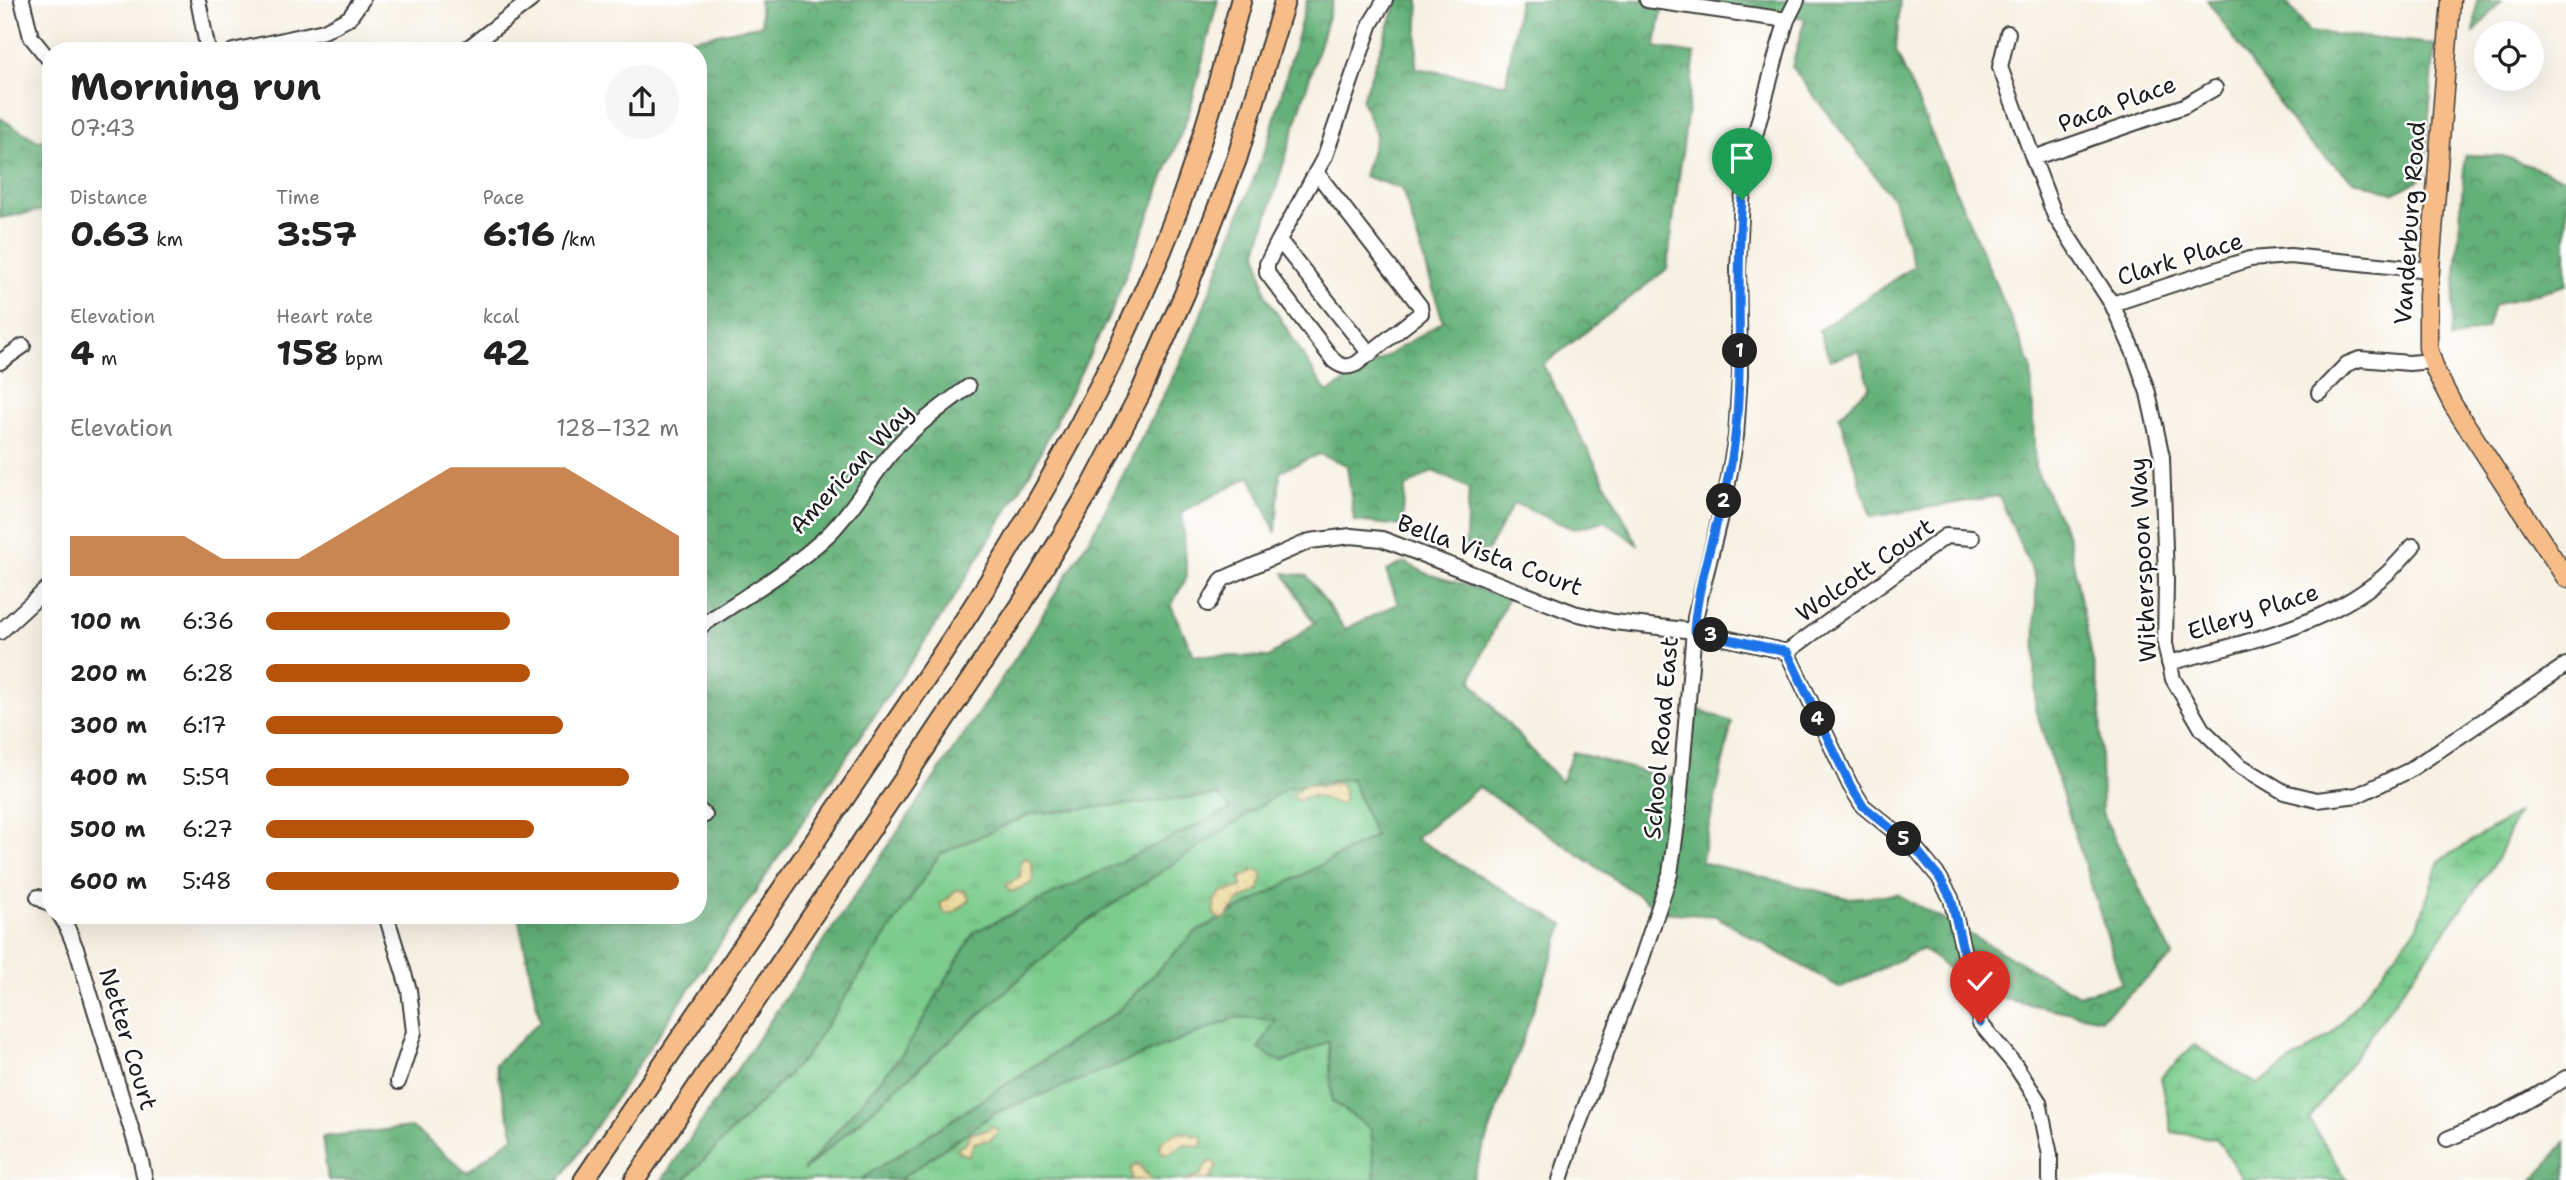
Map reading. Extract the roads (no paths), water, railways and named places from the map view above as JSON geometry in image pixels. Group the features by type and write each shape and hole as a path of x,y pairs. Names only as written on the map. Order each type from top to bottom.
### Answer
{"highway":[{"path":"584,1180 954,637 1048,486 1112,361 1165,240 1206,130 1241,0"},
{"path":"635,1180 1021,606 1081,505 1141,392 1185,293 1237,158 1285,0"}],"main road":[{"name":"Vanderburg Road","path":"2451,0 2426,334 2432,361 2453,405 2566,578"}],"street":[{"path":"22,0 31,37 42,51"},
{"path":"198,0 206,42"},
{"path":"274,42 324,31 349,18 362,0"},
{"path":"476,42 531,0"},
{"path":"1316,172 1422,310 1410,323 1351,366 1340,365 1334,360 1267,273 1267,264 1330,145 1371,23 1385,0"},
{"path":"1647,0 1787,20"},
{"name":"School Road East","path":"1560,1180 1639,967 1670,874 1699,596 1727,488 1735,436 1740,374 1738,269 1742,200 1752,147 1787,20 1797,0"},
{"name":"Witherspoon Way","path":"2008,33 2000,67 2055,216 2112,304 2148,393 2162,457 2165,644 2173,679 2202,729 2239,765 2284,792 2317,800 2358,795 2408,771 2566,665"},
{"name":"Paca Place","path":"2033,158 2184,106 2216,88"},
{"path":"1279,240 1370,354"},
{"name":"Clark Place","path":"2112,304 2250,259 2290,256 2429,271"},
{"path":"0,362 23,346"},
{"path":"2319,393 2347,364 2360,359 2409,363 2432,361"},
{"name":"American Way","path":"707,622 783,571 828,534 858,501 896,447 968,387"},
{"name":"Bella Vista Court","path":"1208,604 1223,579 1310,541 1350,536 1382,539 1574,612 1614,622 1694,631 1787,652"},
{"name":"Wolcott Court","path":"1787,652 1946,536 1972,538"},
{"name":"Ellery Place","path":"2169,663 2269,636 2337,608 2384,577 2413,546"},
{"path":"0,632 42,593"},
{"path":"1787,652 1856,796 1863,806 1916,849 1939,877 1951,898 1980,1023 2015,1065 2039,1102 2050,1155 2050,1180"},
{"path":"38,897 42,899"},
{"name":"Netter Court","path":"65,924 77,951 145,1180"},
{"path":"389,924 410,990 414,1032 398,1082"},
{"path":"2447,1139 2533,1099 2566,1078"}]}
